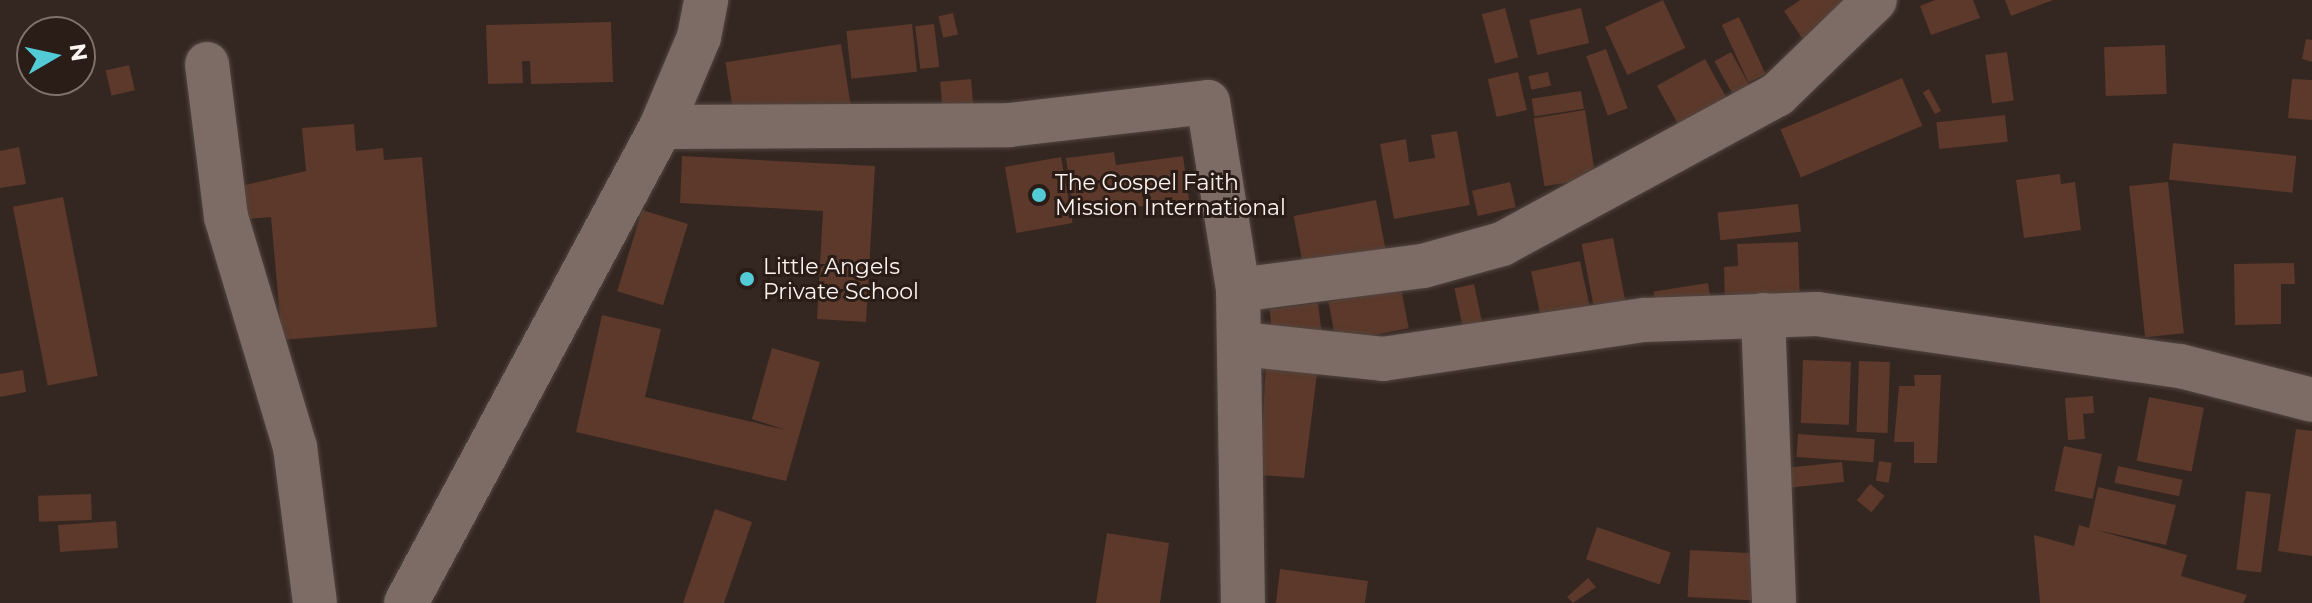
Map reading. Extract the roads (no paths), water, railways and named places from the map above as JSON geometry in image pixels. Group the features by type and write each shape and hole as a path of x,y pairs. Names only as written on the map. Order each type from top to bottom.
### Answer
{"street":[{"path":"406,603 661,127 699,37 706,0"},
{"path":"1238,290 1423,266 1502,244 1778,94 1875,0"},
{"path":"207,64 226,217 295,447 315,603"},
{"path":"661,127 1009,125 1208,102 1238,290 1243,603"},
{"path":"1241,344 1383,359 1645,320 1817,314 1971,332 2180,366 2312,400"},
{"path":"1763,315 1774,603"}],"place":[{"name":"The Gospel Faith Mission International","path":"1039,195"},
{"name":"Little Angels Private School","path":"747,279"}]}
